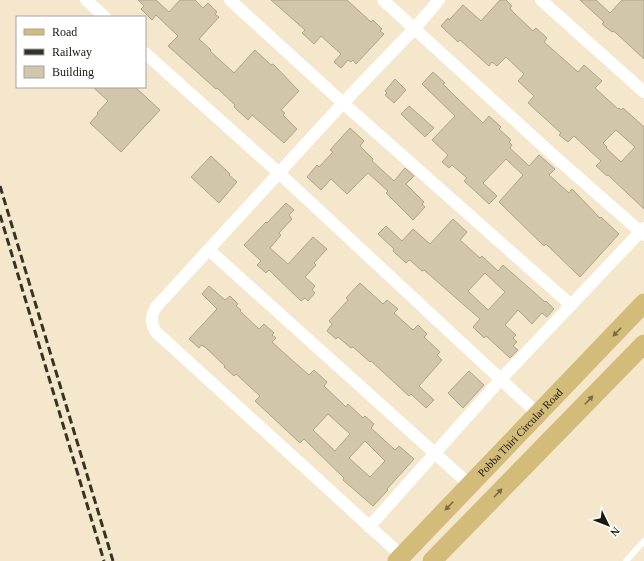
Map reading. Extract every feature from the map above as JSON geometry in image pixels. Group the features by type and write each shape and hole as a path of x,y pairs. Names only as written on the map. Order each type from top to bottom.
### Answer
{"main road":[{"name":"Pobba Thiri Circular Road","path":"400,559 644,304"},
{"path":"432,561 644,344"}],"street":[{"path":"86,0 104,16"},
{"path":"230,0 343,103 571,305"},
{"path":"369,527 501,379 643,232 553,155 383,0"},
{"path":"400,559 369,527 156,332 151,320 156,307 343,103 414,29 439,0"},
{"path":"541,0 644,92"},
{"path":"146,54 279,173 538,414"},
{"path":"209,250 470,485"}],"lane":[{"path":"626,561 644,541"}],"building":[{"path":"138,0 156,0 169,12 180,0 195,0 203,8 208,3 217,12 215,14 219,17 199,39 234,73 255,50 271,65 273,64 299,91 281,110 285,113 283,115 297,129 284,143 252,115 248,120 217,88 216,89 168,46 178,36 156,15 152,20 141,9 144,6"},
{"path":"271,0 347,0 371,22 373,20 382,29 380,31 384,34 356,64 353,60 351,62 348,60 341,68 334,62 341,54 321,36 314,44 302,33 305,30"},
{"path":"500,0 506,0 512,6 510,8 513,12 533,31 536,28 547,38 544,42 578,72 584,65 602,81 595,88 618,109 619,108 621,110 623,108 644,127 644,209 608,175 607,176 596,166 601,161 574,136 568,142 559,135 561,133 528,103 534,96 518,81 524,74 506,57 497,66 492,62 489,66 460,40 458,42 441,26 463,5 481,21","holes":["616,130 635,147 621,162 606,148 607,147 603,143"]},
{"path":"580,0 596,0 610,13 622,0 644,0 644,59 616,33 613,31 612,32 602,24 604,22"},
{"path":"433,72 445,83 443,84 483,123 489,116 501,127 499,129 511,140 509,142 512,145 510,148 529,166 539,155 555,169 549,175 569,193 572,189 600,218 601,217 619,234 580,277 546,244 544,246 499,202 523,175 506,159 483,183 497,196 489,204 464,181 467,178 452,165 449,168 442,162 448,155 432,140 455,116 422,84"},
{"path":"395,79 406,90 394,103 385,95 387,93 385,91"},
{"path":"94,88 136,88 160,110 121,152 90,123 108,101"},
{"path":"409,106 434,128 425,137 401,114"},
{"path":"350,128 364,141 360,146 373,159 372,161 394,181 405,168 414,176 406,184 424,202 422,204 425,207 413,220 386,193 388,191 368,173 347,194 331,179 321,190 307,177 317,165 319,167 333,152 330,150"},
{"path":"211,156 237,182 219,203 191,177"},
{"path":"286,203 294,210 289,215 292,219 279,233 281,235 270,248 288,264 313,237 327,249 314,263 316,265 305,277 315,286 312,290 315,293 308,301 305,298 301,301 269,270 266,273 257,265 261,261 244,245"},
{"path":"453,219 467,232 460,240 480,258 482,256 498,271 503,265 554,309 547,317 542,313 532,324 518,310 505,325 516,335 513,338 517,342 513,346 518,350 510,358 486,336 484,338 473,327 480,319 424,270 422,271 409,260 406,263 378,234 386,226 402,241 413,229 430,244","holes":["485,273 505,292 488,310 468,291"]},
{"path":"360,283 383,304 387,300 398,309 394,313 413,330 418,325 427,334 424,337 440,352 437,355 442,360 419,386 434,400 426,408 411,394 409,396 371,361 370,362 353,347 351,348 338,337 336,339 327,331 332,324 329,321 348,300 346,298"},
{"path":"209,286 225,300 230,296 238,304 236,306 241,310 240,311 259,329 264,324 274,333 272,335 276,338 272,342 293,361 309,375 314,370 327,382 324,386 346,407 348,404 363,418 365,416 374,424 371,428 395,450 399,446 414,459 373,506 343,480 344,478 304,439 300,443 255,401 260,396 236,374 234,376 205,347 201,345 199,348 189,339 217,309 202,294","holes":["328,414 350,434 335,451 313,430","365,441 385,461 370,477 349,458"]},
{"path":"469,371 484,385 463,408 448,393"}],"railway":[{"path":"0,186 113,561"},
{"path":"0,215 104,561"}]}
